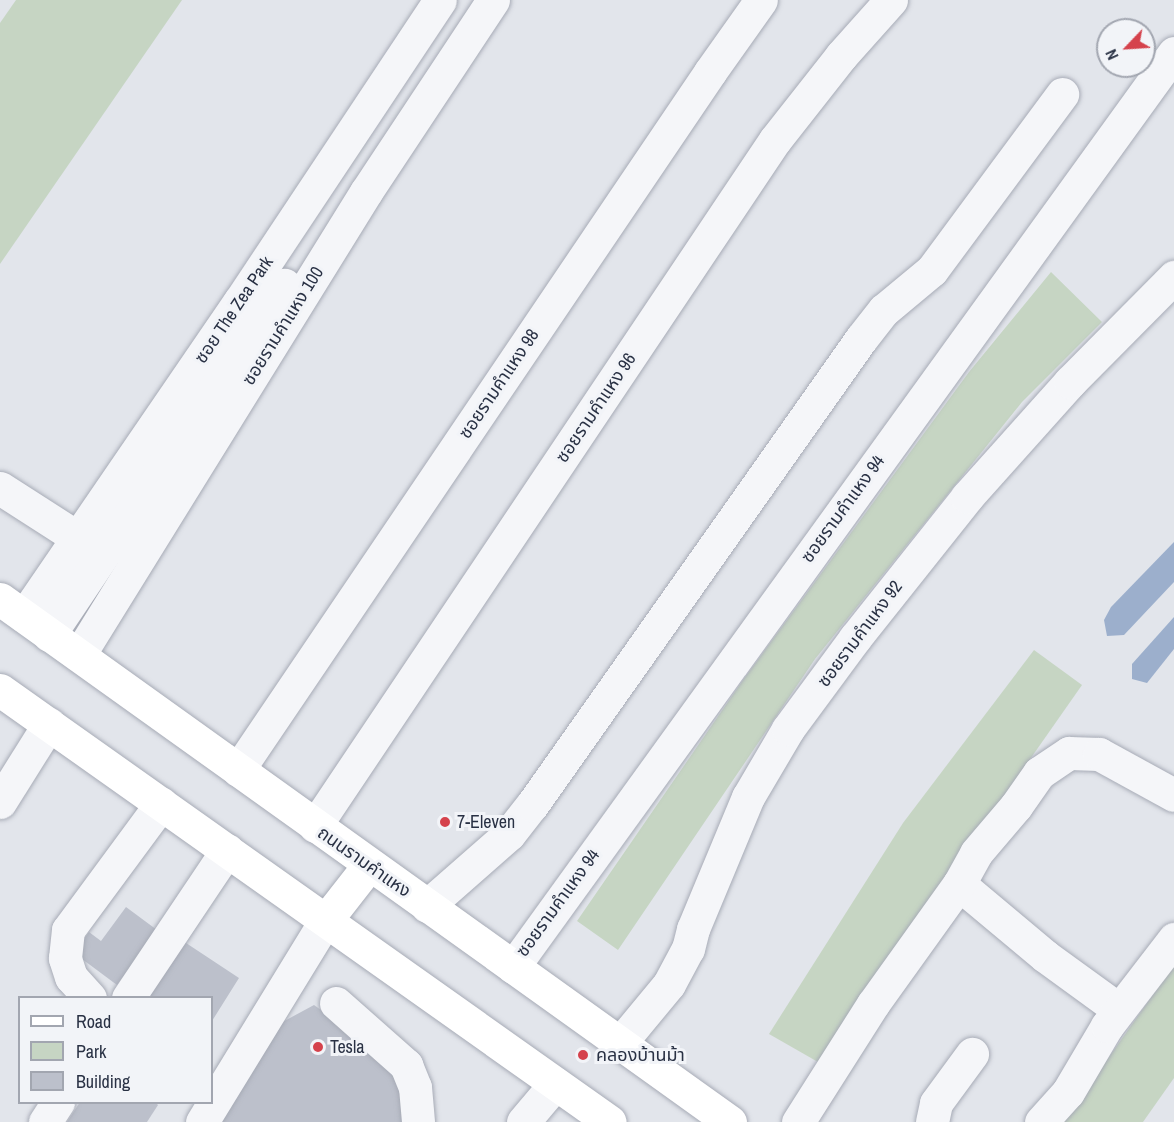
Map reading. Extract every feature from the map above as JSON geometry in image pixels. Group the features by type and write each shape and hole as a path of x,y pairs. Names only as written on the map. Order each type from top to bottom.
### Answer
{"main road":[{"name":"ถนนรามคำแหง","path":"25,617 730,1122"},
{"path":"0,690 610,1122"},
{"path":"326,921 369,865"}],"street":[{"name":"ซอย The Zea Park","path":"25,617 240,301 440,0"},
{"name":"ซอยรามคำแหง 100","path":"25,617 473,0"},
{"name":"ซอยรามคำแหง 100","path":"79,655 366,192 493,0"},
{"name":"ซอยรามคําแหง 98","path":"238,770 710,72 762,0"},
{"name":"ซอยรามคําแหง 96","path":"315,826 775,140 841,56 891,0"},
{"name":"ซอยรามคําแหง 94","path":"513,967 1174,53"},
{"path":"427,906 509,834 532,805 861,339 884,310 932,270 1062,94"},
{"name":"ซอยรามคําแหง 92","path":"621,1042 669,984 688,949 693,929 748,797 788,729 855,638 967,497 1070,382 1174,277"},
{"path":"0,488 78,538"},
{"path":"0,802 49,724"},
{"path":"798,1122 873,1004 959,885 976,853 1016,806 1039,773 1069,753 1099,754 1147,778 1174,795"},
{"path":"88,996 71,976 65,958 68,930 161,804"},
{"path":"129,996 227,850"},
{"path":"959,885 1044,956 1118,1009"},
{"path":"202,1122 326,921"},
{"path":"1041,1122 1068,1092 1118,1009 1174,939"},
{"path":"336,1002 406,1065 415,1087 418,1122"},
{"path":"932,1122 936,1103 972,1054"},
{"path":"523,1122 555,1084"},
{"path":"45,1122 57,1104"}],"green space":[{"path":"16,0 182,0 0,264 0,23"},
{"path":"1051,272 1102,322 1022,402 815,659 618,950 577,921 743,680 969,372"},
{"path":"1034,650 1082,685 818,1062 769,1034 903,823"},
{"path":"1174,965 1174,1078 1143,1122 1063,1122"}],"water":[{"path":"1174,542 1174,582 1124,635 1107,636 1104,620 1111,607"},
{"path":"1174,617 1174,649 1147,683 1132,679 1132,664"}],"building":[{"path":"126,907 157,930 117,985 74,953 89,932 101,941"},
{"path":"183,941 239,978 213,1019 213,996 147,996"},
{"name":"Tesla","path":"314,1005 405,1070 413,1122 213,1122 277,1025"},
{"path":"79,1104 158,1105 147,1122 67,1122"}],"place":[{"name":"7-Eleven","path":"445,822"},
{"name":"Tesla","path":"318,1047"},
{"name":"คลองบ้านม้า","path":"583,1055"}]}
